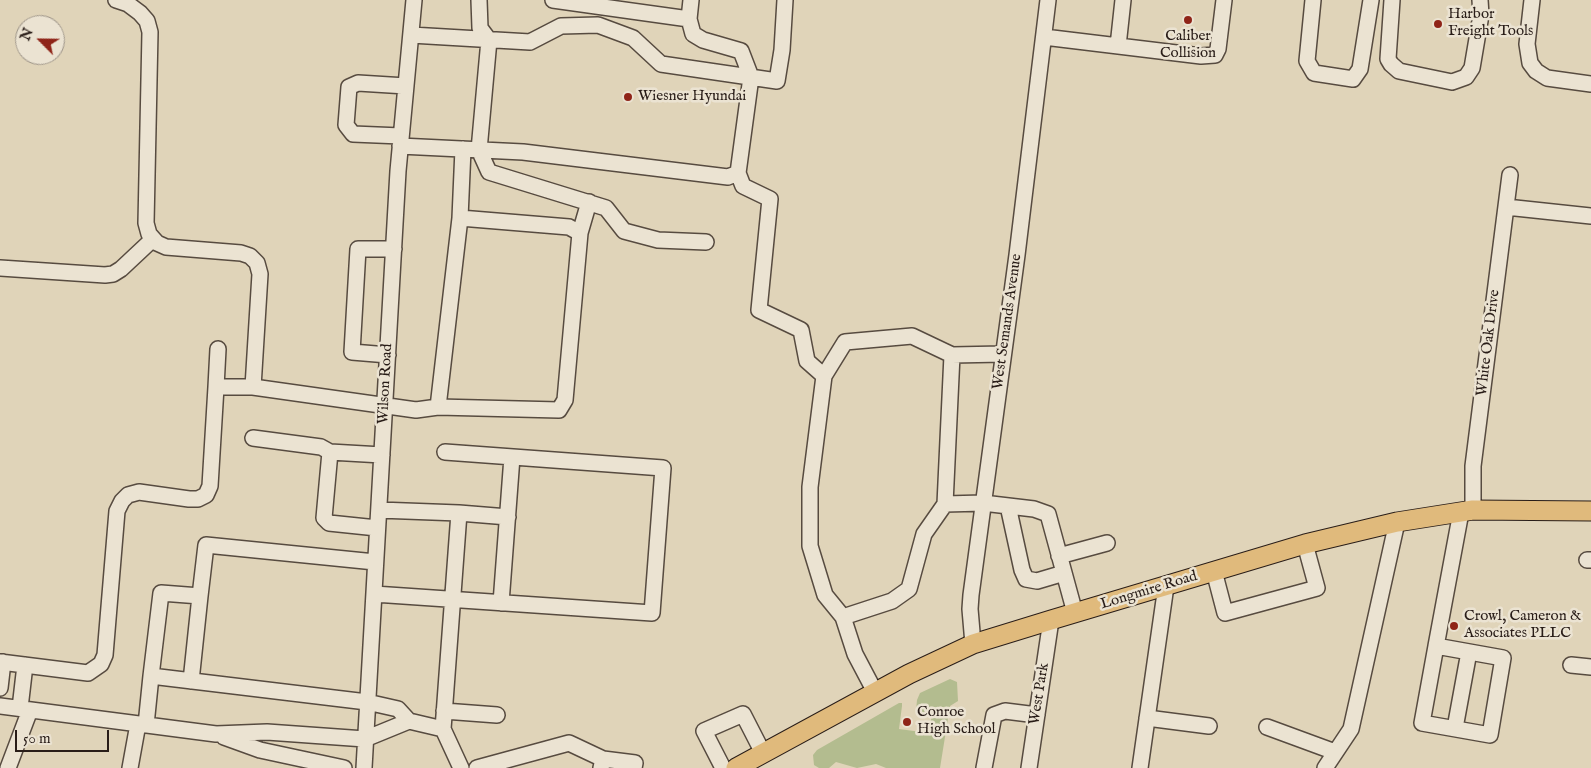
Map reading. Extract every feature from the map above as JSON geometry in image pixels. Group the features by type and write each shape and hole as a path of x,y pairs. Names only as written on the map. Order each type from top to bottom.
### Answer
{"main road":[{"name":"Longmire Road","path":"736,768 875,692 973,644 1214,571 1305,544 1397,522 1467,511 1591,511"}],"street":[{"path":"116,0 128,4 140,13 147,21 150,32 146,223 149,234 153,239 166,247 241,253 250,256 256,263 260,274 253,387"},
{"name":"Wilson Road","path":"364,768 401,141 414,0"},
{"path":"479,0 480,28 489,40 479,150 489,172 606,208 624,231 658,240 706,242"},
{"path":"553,0 689,19"},
{"path":"691,0 689,19 693,34 704,40 740,51 751,77 738,173 743,186 770,198 759,310 801,330 806,361 824,376"},
{"path":"411,35 530,42 561,26 598,25 632,38 660,64 777,81 782,50 785,0"},
{"name":"West Semands Avenue","path":"973,644 970,609 1048,0"},
{"path":"1118,46 1123,0"},
{"path":"1044,37 1201,56 1215,55 1218,49 1224,0"},
{"path":"1313,0 1307,62 1314,73 1352,79 1360,69 1371,0"},
{"path":"1392,0 1388,58 1391,64 1399,70 1452,82 1466,77 1472,68 1481,15 1480,0"},
{"path":"1532,0 1527,44 1530,62 1536,71 1547,78 1591,84"},
{"path":"406,86 358,83 349,87 346,125 353,134 463,149 523,152 728,176 738,173"},
{"path":"438,407 460,218 463,149"},
{"name":"White Oak Drive","path":"1455,728 1422,722 1436,646 1467,511 1510,175"},
{"path":"216,387 253,387 416,410 438,407 559,410 564,400 580,232 588,202"},
{"path":"1506,207 1591,216"},
{"path":"460,218 569,227 580,232"},
{"path":"0,268 113,274 122,269 153,239"},
{"path":"388,355 352,352 358,249 394,249"},
{"path":"875,692 855,654 843,617 825,595 810,546 810,487 824,376 845,342 912,336 952,355 1003,354"},
{"path":"0,688 2,662 88,673 101,664 105,654 117,511 122,501 128,495 139,492 198,499 206,495 210,486 218,349"},
{"path":"843,617 892,601 909,589 924,534 945,504 952,355"},
{"path":"253,438 321,447 330,452 382,456"},
{"path":"330,452 324,518 329,523 377,528"},
{"path":"374,594 652,613 663,468 445,452"},
{"path":"501,603 512,457"},
{"path":"945,504 983,502 1043,511 1048,514 1075,613"},
{"path":"1008,506 1023,575 1026,579 1037,581 1064,573"},
{"path":"378,510 508,517"},
{"path":"459,514 443,730 461,768"},
{"path":"1325,768 1351,729 1397,522"},
{"path":"191,681 205,548 208,544 375,562"},
{"path":"1059,556 1107,544"},
{"path":"1214,571 1225,613 1317,588 1305,544"},
{"path":"1140,768 1166,586"},
{"path":"130,768 142,724 151,676 161,593 200,596"},
{"name":"West Park","path":"1029,768 1051,620"},
{"path":"1436,646 1504,658 1490,735 1455,728 1469,652"},
{"path":"1571,664 1591,667"},
{"path":"8,768 25,709 25,665"},
{"path":"151,676 367,702 398,709 409,721 443,730"},
{"path":"0,706 216,734 267,732 365,738 409,721"},
{"path":"444,711 497,715"},
{"path":"984,768 994,715 1005,711 1037,715"},
{"path":"723,768 704,731 743,714 763,753"},
{"path":"1147,718 1209,726"},
{"path":"1267,727 1335,752"},
{"path":"216,734 260,750 344,768"},
{"path":"477,768 569,743 602,763 635,763 634,768"}],"green space":[{"name":"Conroe High School","path":"950,679 957,682 958,701 950,706 940,768 886,768 876,764 857,768 836,762 829,768 819,768 814,765 813,755 817,750 899,703 902,703 902,706 899,729 929,733 932,714 916,711 917,700 920,693"}],"place":[{"name":"Caliber Collision","path":"1188,20"},
{"name":"Harbor Freight Tools","path":"1438,24"},
{"name":"Wiesner Hyundai","path":"628,97"},
{"name":"Crowl, Cameron & Associates PLLC","path":"1454,626"},
{"name":"Conroe High School","path":"907,722"}]}
